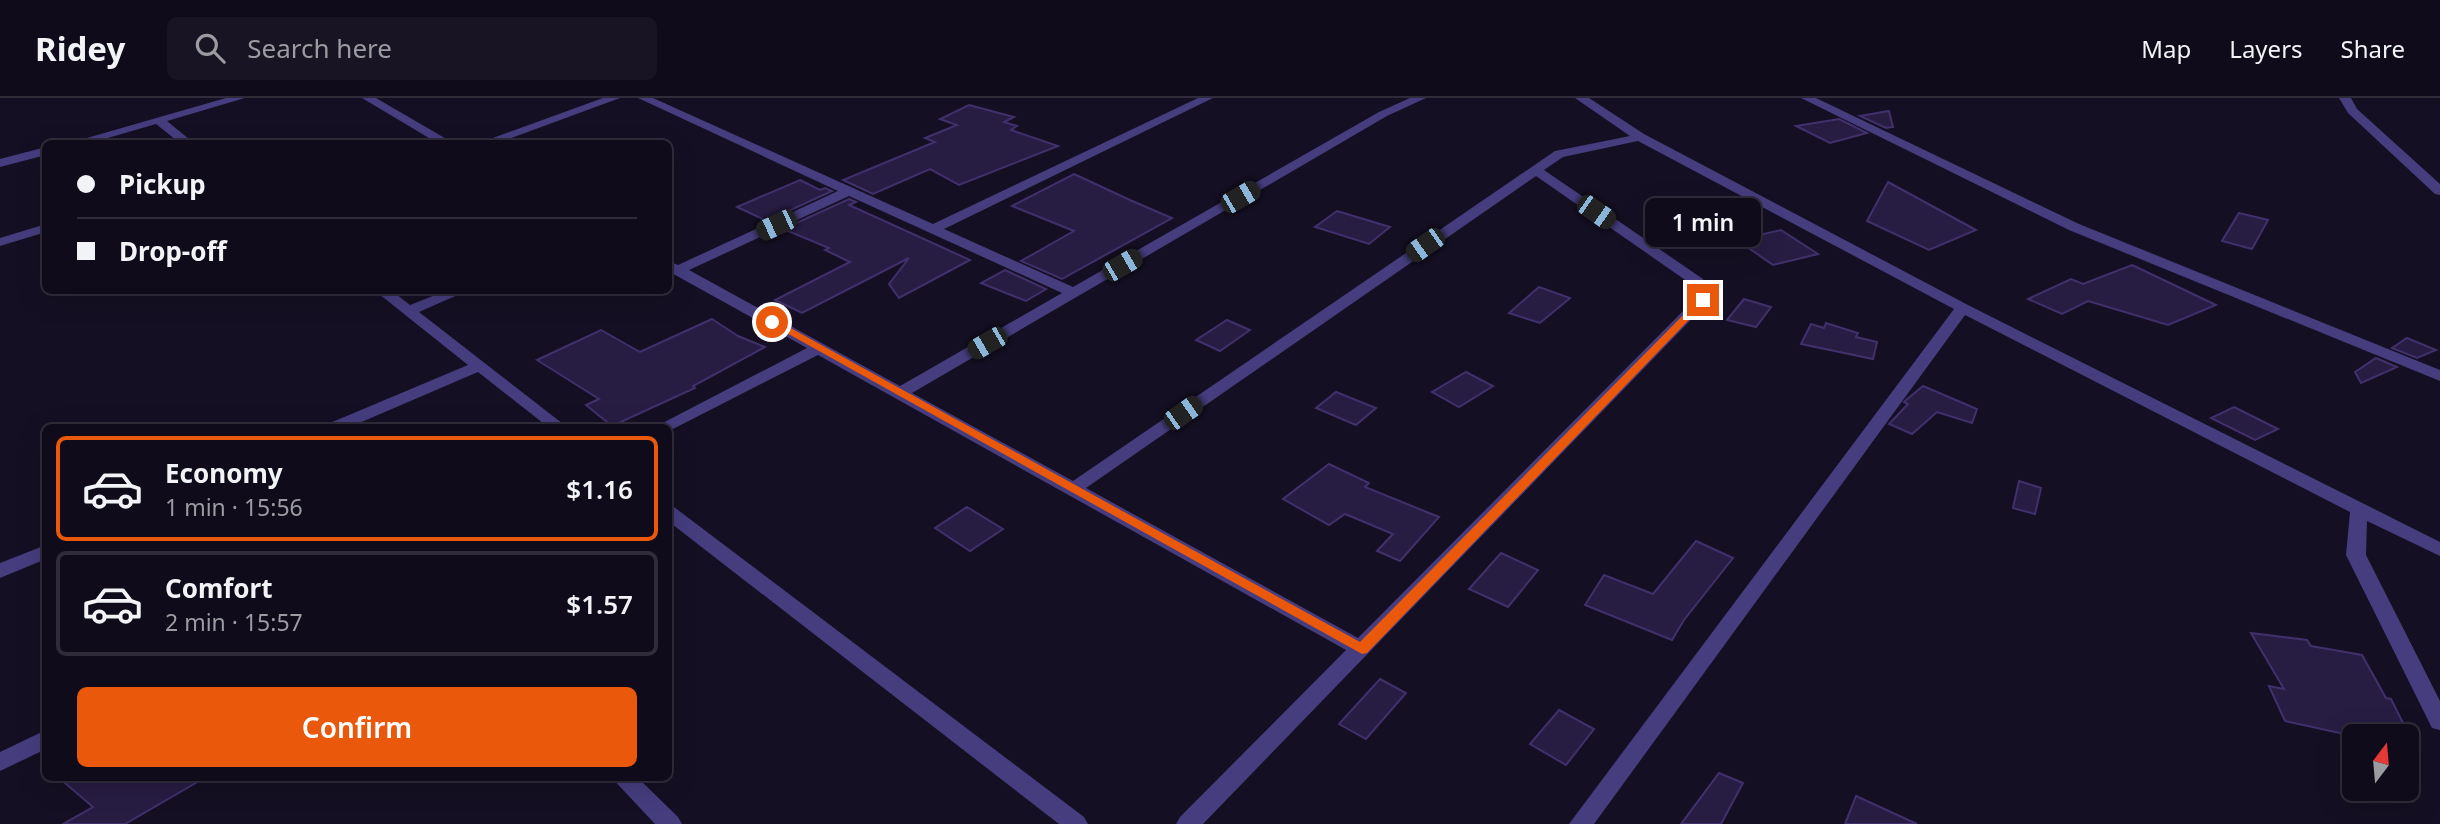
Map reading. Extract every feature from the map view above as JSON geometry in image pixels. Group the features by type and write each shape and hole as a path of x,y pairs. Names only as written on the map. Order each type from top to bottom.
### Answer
{"street":[{"path":"86,140 239,98"},
{"path":"368,98 442,140"},
{"path":"493,140 614,98"},
{"path":"644,98 1074,293"},
{"path":"934,229 1207,98"},
{"path":"900,393 1383,114 1420,98"},
{"path":"1581,98 1640,136 1964,307 2440,550"},
{"path":"1812,100 1842,98"},
{"path":"2345,98 2352,111 2440,191"},
{"path":"1812,100 2074,227 2440,376"},
{"path":"158,120 184,140"},
{"path":"1073,489 1559,154 1640,136"},
{"path":"0,163 42,152"},
{"path":"1188,824 1703,300 1698,282 1535,169"},
{"path":"673,267 849,191"},
{"path":"0,242 42,229"},
{"path":"673,267 1362,649"},
{"path":"386,294 555,424"},
{"path":"408,312 452,294"},
{"path":"1581,824 1964,307"},
{"path":"669,424 819,348"},
{"path":"344,424 479,366"},
{"path":"2359,509 2356,555 2440,722"},
{"path":"672,514 1076,824"},
{"path":"0,571 42,553"},
{"path":"0,762 42,741"},
{"path":"626,781 670,824"}],"building":[{"path":"969,105 1014,117 1004,122 1017,126 1011,130 1058,146 959,185 930,169 873,194 843,180 935,142 925,138 957,125 940,119"},
{"path":"1889,111 1893,127 1886,128 1860,116"},
{"path":"1839,119 1867,133 1830,143 1796,126"},
{"path":"1074,174 1172,218 1062,279 1021,261 1074,231 1012,206"},
{"path":"800,180 820,190 825,188 832,191 767,221 737,207"},
{"path":"1888,182 1976,230 1929,250 1867,221"},
{"path":"849,199 856,202 849,205 970,260 899,298 889,284 909,258 802,313 775,300 850,262 825,250 829,248 783,229"},
{"path":"1337,211 1390,227 1369,244 1315,227"},
{"path":"2239,213 2268,220 2252,249 2222,241"},
{"path":"1781,230 1818,254 1773,265 1737,240"},
{"path":"2132,265 2216,305 2168,325 2088,301 2062,314 2028,299 2071,279 2083,284"},
{"path":"1005,270 1046,289 1026,301 981,283"},
{"path":"1539,287 1570,298 1540,323 1509,313"},
{"path":"1744,299 1771,307 1756,327 1727,320"},
{"path":"712,319 738,336 765,347 693,386 695,388 616,424 610,424 586,405 599,399 537,360 601,330 640,352"},
{"path":"1227,320 1250,330 1220,351 1196,340"},
{"path":"1826,323 1858,333 1856,337 1877,342 1873,359 1801,344 1811,324 1824,328"},
{"path":"2407,338 2436,350 2417,358 2392,348"},
{"path":"2376,358 2397,367 2361,383 2355,372"},
{"path":"1466,372 1493,386 1459,407 1432,392"},
{"path":"1923,386 1977,409 1972,423 1937,412 1912,434 1889,424 1908,404 1904,402"},
{"path":"1336,392 1376,408 1356,425 1316,408"},
{"path":"2234,407 2278,429 2255,440 2211,418"},
{"path":"1329,464 1369,483 1365,487 1439,517 1400,561 1377,551 1393,534 1345,514 1329,525 1283,499"},
{"path":"2019,481 2041,488 2035,514 2013,508"},
{"path":"967,507 1003,529 970,551 935,528"},
{"path":"1696,541 1733,558 1684,620 1672,640 1585,605 1604,575 1653,594"},
{"path":"1501,553 1538,570 1508,607 1469,589"},
{"path":"2251,633 2307,640 2311,646 2362,655 2386,698 2391,699 2404,724 2342,724 2342,733 2285,721 2269,686 2284,689"},
{"path":"1380,679 1406,693 1366,739 1339,724"},
{"path":"1559,710 1594,729 1566,765 1530,744"},
{"path":"1719,773 1743,783 1721,824 1681,824"},
{"path":"63,781 199,781 125,824 63,824 93,807"},
{"path":"1856,796 1917,824 1845,824"}],"route":[{"path":"772,322 1362,649 1703,300"}]}
